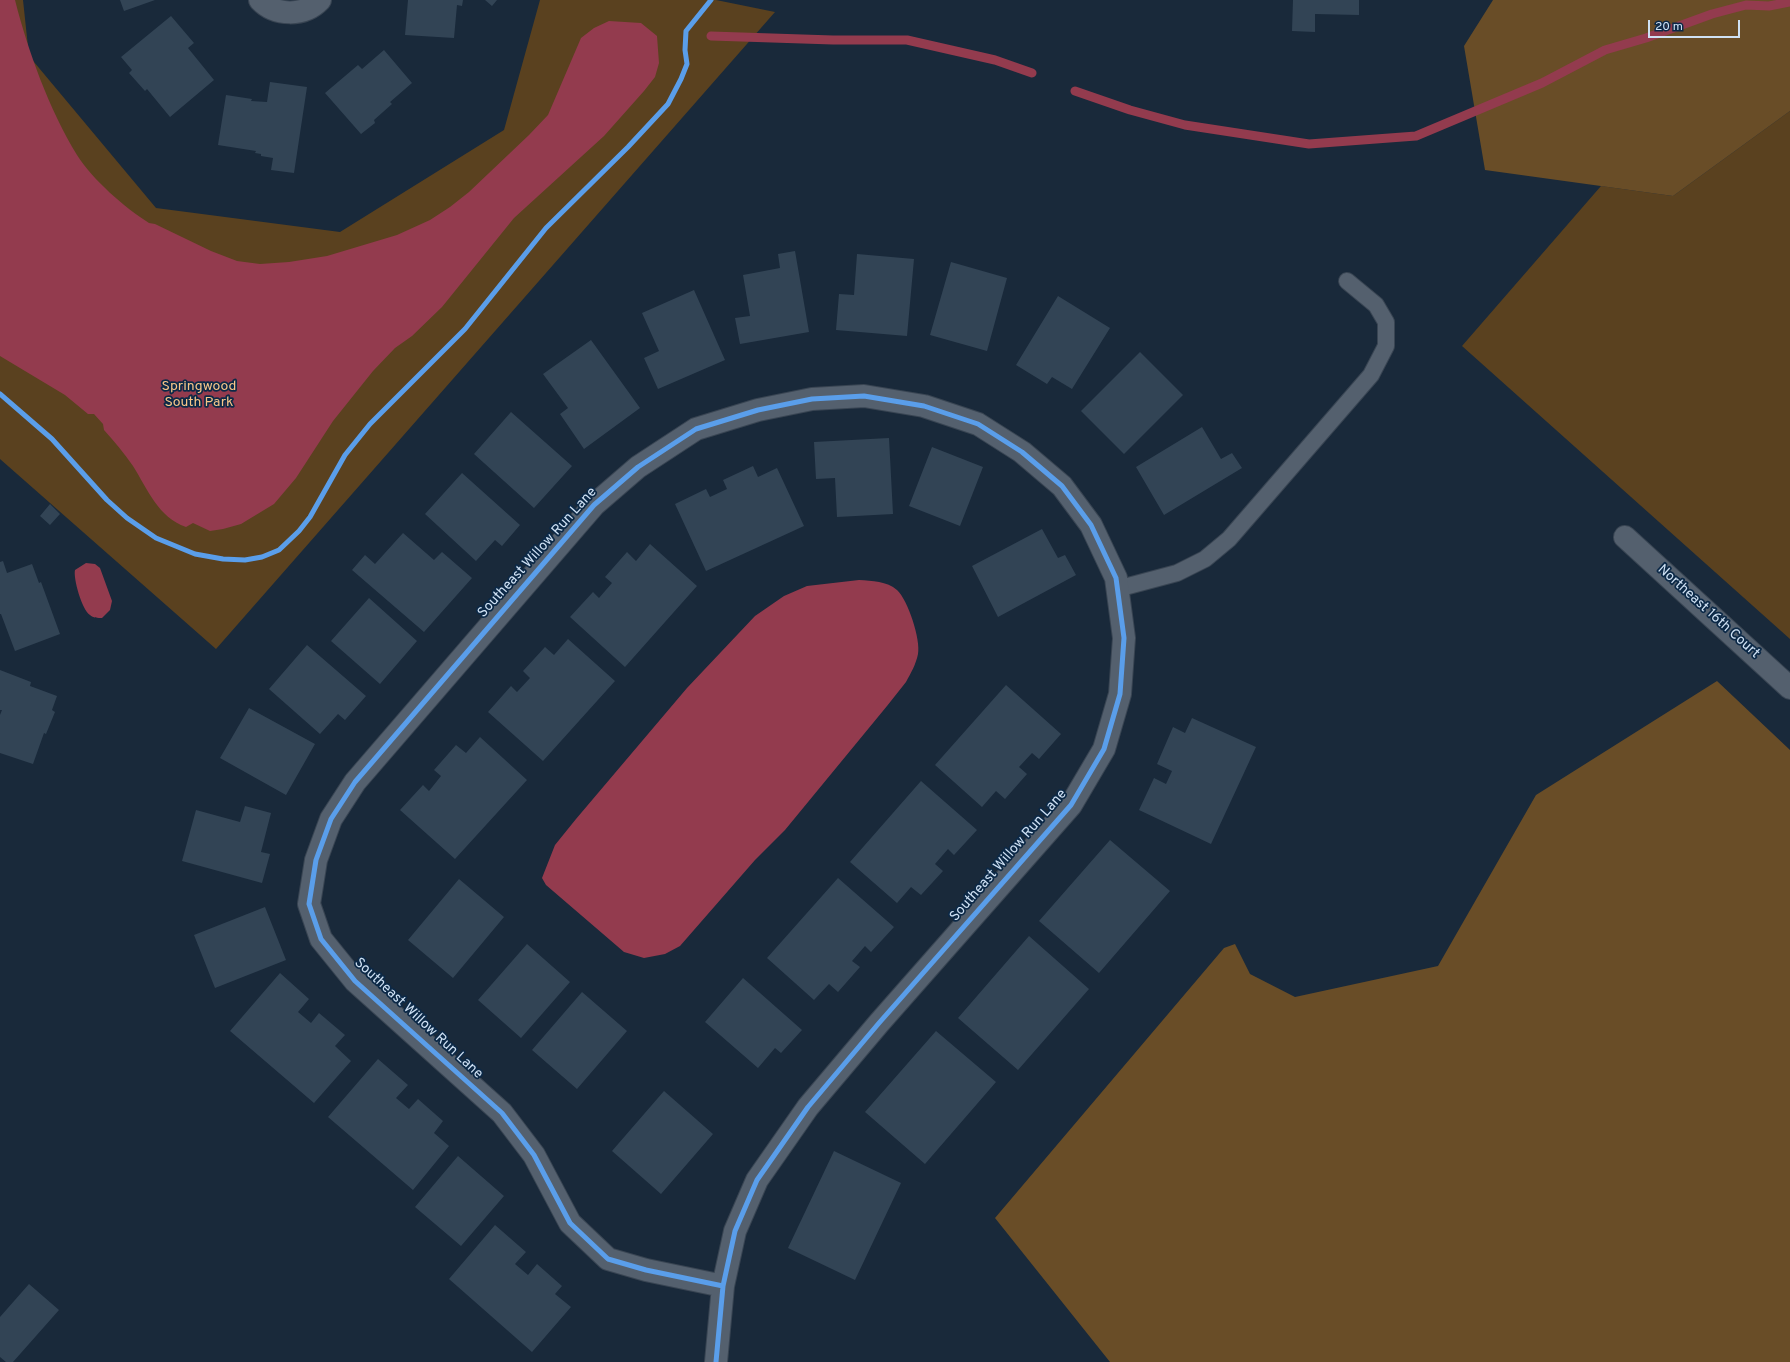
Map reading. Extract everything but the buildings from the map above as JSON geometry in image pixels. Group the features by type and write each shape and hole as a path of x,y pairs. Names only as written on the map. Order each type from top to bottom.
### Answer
{"street":[{"path":"260,0 271,8 293,13 305,10 320,0"},
{"name":"Southeast Willow Run Lane","path":"716,1362 723,1286 735,1231 757,1180 808,1107 879,1023 1071,805 1104,749 1120,694 1124,638 1116,578 1091,526 1062,486 1022,452 978,424 924,406 864,396 812,399 758,410 696,429 638,467 594,505 355,782 331,819 316,860 309,904 321,939 355,981 502,1112 534,1155 570,1223 608,1259 646,1270 723,1286"},
{"name":"Northeast 16th Court","path":"1626,537 1790,688"}],"lane":[{"path":"1117,589 1178,573 1205,559 1228,538 1371,375 1386,346 1386,322 1376,305 1347,281"}],"green space":[{"name":"Springwood South Park","path":"0,0 23,0 29,56 156,208 340,232 504,130 540,0 716,0 775,12 216,649 0,459"},
{"path":"1790,111 1790,639 1462,346 1601,186 1673,196"}],"shaded area":[{"path":"0,0 15,0 26,39 40,79 57,119 77,155 91,174 119,201 149,223 155,224 211,251 237,261 260,264 289,262 327,256 397,235 430,220 450,207 469,192 548,115 581,38 594,28 609,21 641,23 657,36 659,63 655,77 604,136 514,218 442,307 412,336 395,348 373,371 333,421 296,478 274,504 241,524 210,531 193,523 186,527 168,517 155,502 133,466 104,430 103,424 94,414 88,414 65,395 0,356"},
{"path":"1493,0 1790,0 1790,111 1673,196 1485,170 1464,46"},
{"path":"86,563 95,564 100,568 112,601 110,610 102,618 93,617 87,612 79,594 75,580 75,570"},
{"path":"859,580 879,582 889,585 897,590 905,602 913,620 918,640 918,654 916,661 906,682 785,830 755,860 680,946 665,954 644,958 624,952 546,885 542,878 555,845 687,688 755,616 784,596 807,586"},
{"path":"1717,681 1790,750 1790,1362 1110,1362 995,1218 1224,948 1235,944 1250,974 1295,997 1438,966 1536,795"}],"waterway":[{"path":"1075,91 1130,110 1185,125 1309,144 1416,136 1542,83 1605,50 1646,38 1712,14 1746,5 1769,6 1790,2"},
{"path":"711,36 833,40 907,40 995,60 1032,73"}],"cycle path":[{"path":"0,394 52,439 107,500 127,518 156,538 195,554 223,559 245,560 262,557 279,550 299,531 310,517 345,455 370,424 465,329 546,228 628,147 668,104 687,64 685,50 686,31 711,0"},
{"path":"716,1362 723,1286 735,1231 757,1180 808,1107 879,1023 1071,805 1104,749 1120,694 1124,638 1116,578 1091,525 1062,486 1022,452 978,424 924,406 864,396 812,399 758,410 696,429 638,467 594,505 355,782 331,819 316,860 309,904 321,939 355,981 502,1113 534,1155 570,1223 608,1259 646,1270 723,1286"}]}
